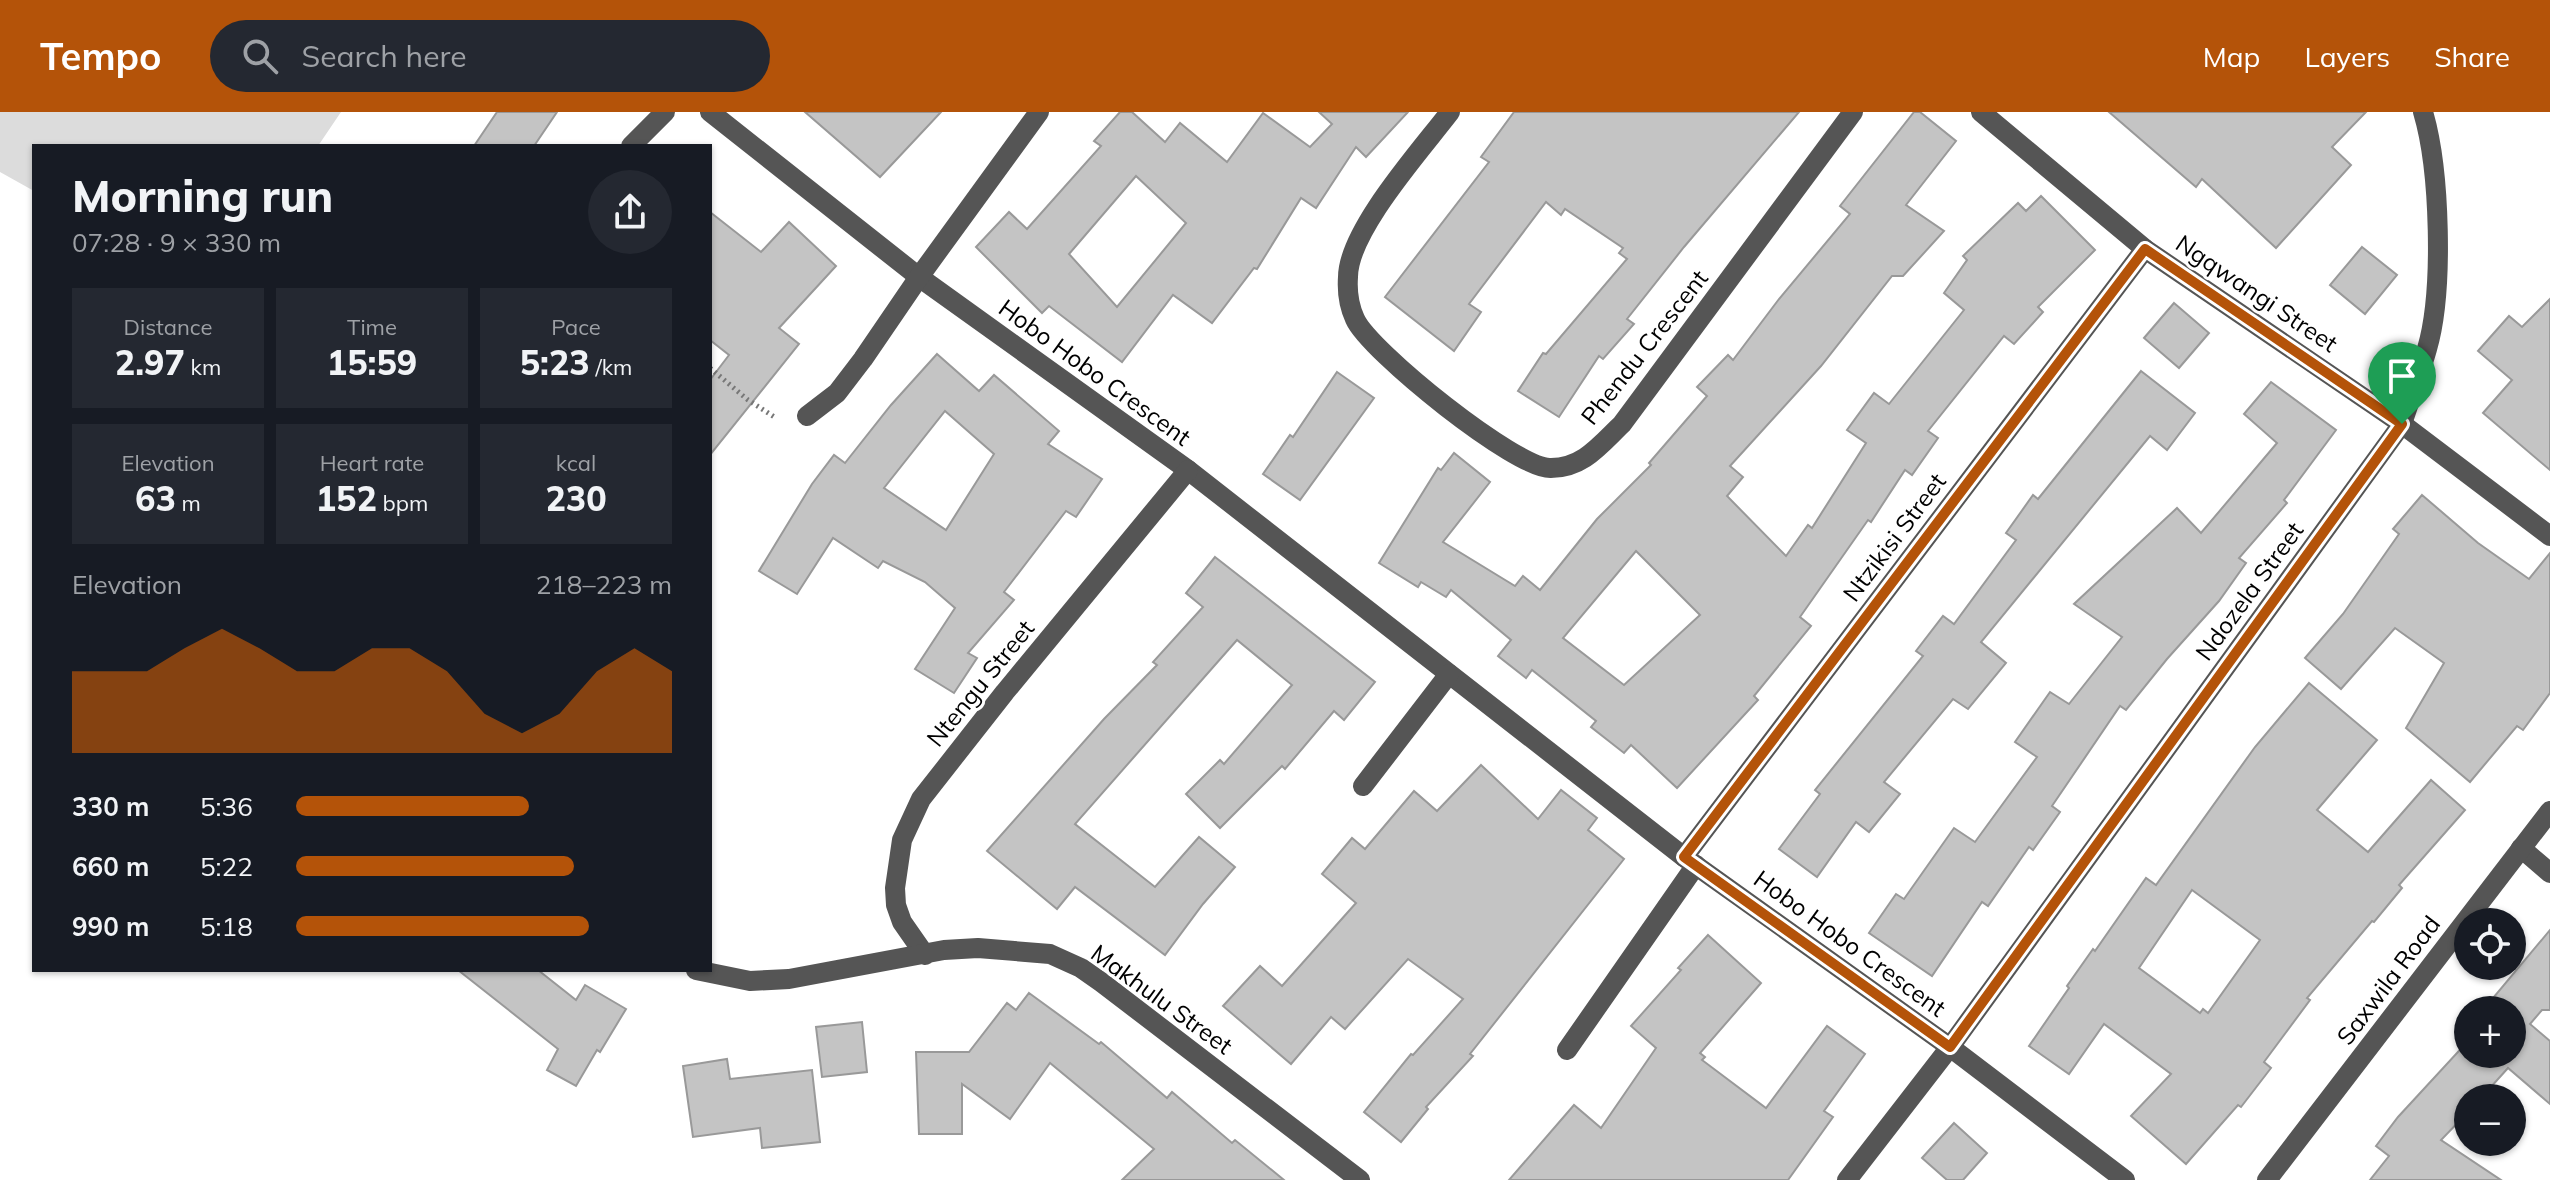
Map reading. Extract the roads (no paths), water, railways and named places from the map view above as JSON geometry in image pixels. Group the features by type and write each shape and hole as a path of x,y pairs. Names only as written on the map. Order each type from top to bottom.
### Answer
{"street":[{"path":"633,144 665,112"},
{"name":"Hobo Hobo Crescent","path":"710,112 919,277 1188,470 1690,861 1950,1047 2125,1180"},
{"path":"807,416 837,393 1039,112"},
{"name":"Phendu Crescent","path":"1450,112 1376,209 1354,249 1347,274 1349,302 1355,320 1366,336 1388,358 1489,440 1547,469 1578,463 1622,424 1853,112"},
{"name":"Ngqwangi Street","path":"1981,112 2145,249 2402,424 2550,536"},
{"name":"Ndozela Street","path":"1950,1047 2402,424 2427,348 2435,308 2436,200 2429,133 2423,112"},
{"name":"Ntzikisi Street","path":"1690,861 2145,249"},
{"name":"Ntengu Street","path":"925,955 902,922 896,905 895,888 902,840 921,799 1188,470"},
{"path":"1363,786 1449,674"},
{"name":"Saxwila Road","path":"2267,1180 2550,811"},
{"path":"2521,848 2550,873"},
{"path":"1567,1050 1690,861"},
{"name":"Makhulu Street","path":"704,972 750,981 789,979 944,950 978,948 1050,954 1081,968 1360,1180"},
{"path":"1847,1180 1950,1047"}]}
